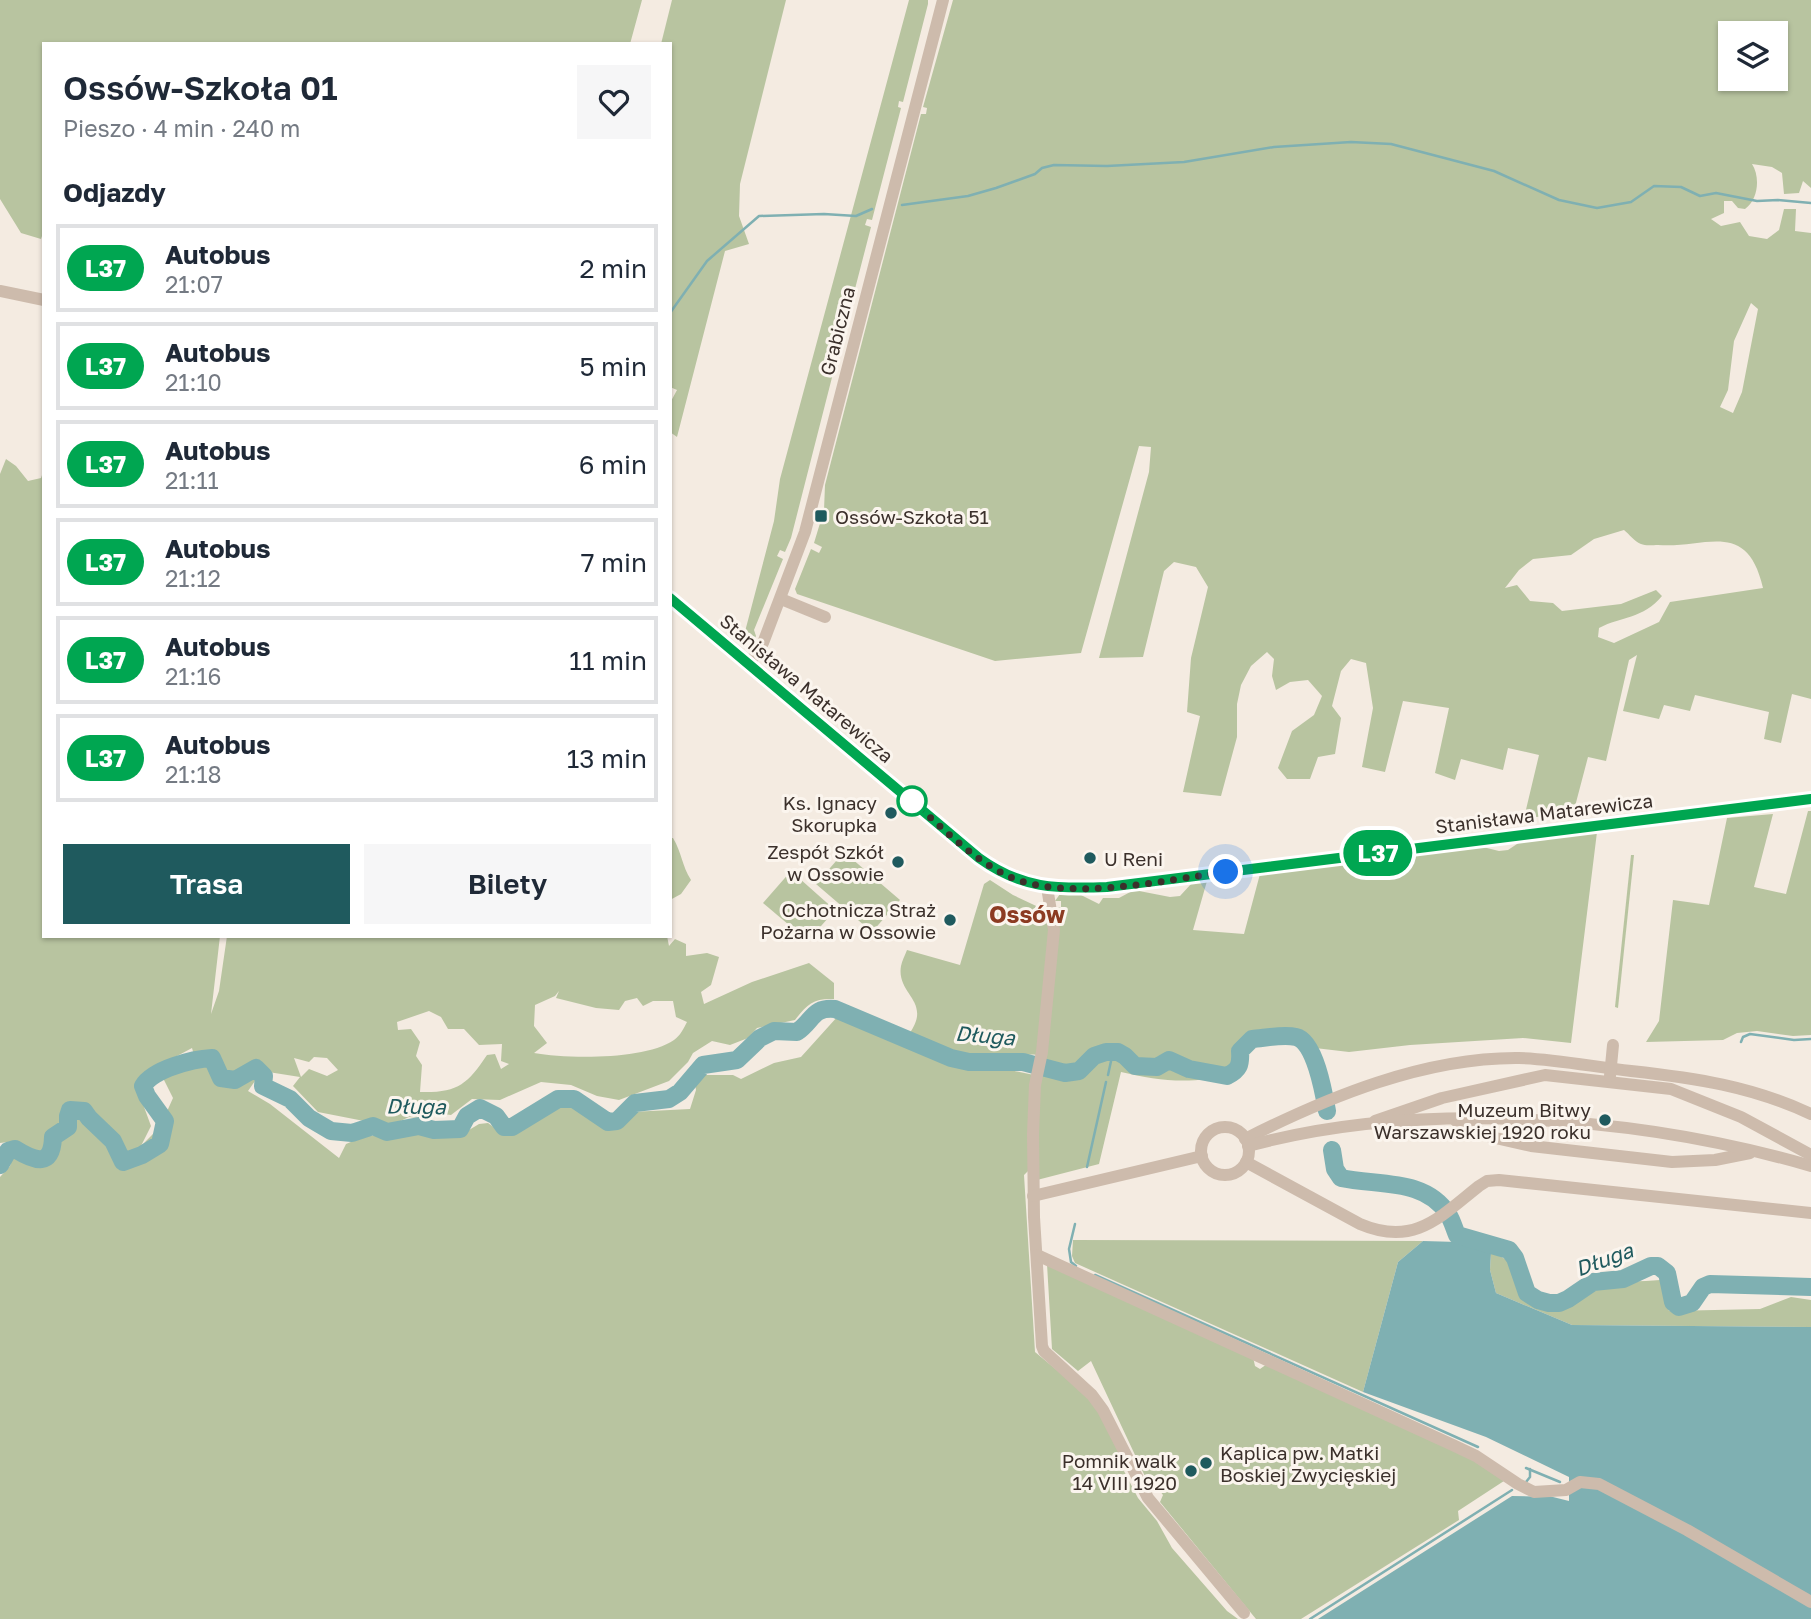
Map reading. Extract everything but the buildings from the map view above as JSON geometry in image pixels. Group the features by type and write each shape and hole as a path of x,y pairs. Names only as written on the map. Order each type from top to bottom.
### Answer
{"street":[{"name":"Grabiczna","path":"749,664 760,648 781,599 805,532 943,0"},
{"path":"0,291 42,300"},
{"path":"781,599 825,617"},
{"name":"Stanisława Matarewicza","path":"672,600 979,858 1010,877 1048,887 1107,887 1811,799"},
{"path":"1048,887 1054,930 1042,1052 1035,1085 1033,1196 1041,1343 1044,1352 1092,1395 1103,1410 1148,1498 1244,1613"},
{"path":"1609,1079 1613,1039"},
{"path":"1247,1142 1309,1108 1406,1075 1486,1060 1521,1058 1699,1078 1753,1091 1811,1114"},
{"path":"1364,1126 1442,1098 1545,1075 1609,1079 1671,1089 1741,1117 1811,1155"},
{"path":"1453,1120 1491,1137 1514,1143 1662,1160 1715,1160 1757,1152"},
{"path":"1247,1142 1364,1126 1453,1120 1544,1121 1636,1130 1720,1143 1811,1166"},
{"path":"1232,1128 1247,1142 1246,1163 1237,1171 1222,1175 1208,1168 1202,1156 1201,1146 1204,1139 1216,1129 1232,1128"},
{"path":"1033,1196 1202,1156"},
{"path":"1246,1163 1370,1228 1415,1230 1436,1220 1487,1181 1499,1180 1811,1213"},
{"path":"1037,1255 1476,1456 1529,1490 1542,1493 1560,1491 1580,1482 1599,1484 1687,1530 1811,1602"}],"green space":[{"path":"0,0 642,0 631,42 42,42 41,239 21,233 0,199"},
{"path":"672,0 786,0 740,184 739,216 749,244 725,251 677,437 672,433 672,399 677,390 672,388 672,42 662,42"},
{"path":"909,0 928,0 928,4 903,102 899,101 898,107 901,108 872,220 867,219 865,225 871,227 841,343 836,342 835,348 839,350 791,538 785,552 780,550 777,556 783,559 754,630 756,636 747,647 742,643 774,521 780,479"},
{"path":"953,0 1811,0 1811,188 1803,181 1799,193 1784,194 1782,173 1772,167 1752,164 1757,187 1750,205 1745,209 1738,208 1732,201 1724,201 1724,213 1711,219 1721,226 1740,222 1749,236 1767,239 1779,230 1784,209 1796,209 1795,231 1811,233 1811,699 1792,694 1781,743 1764,739 1769,712 1695,695 1690,711 1664,705 1659,719 1623,711 1637,655 1629,660 1606,761 1588,757 1573,814 1524,818 1539,755 1508,748 1503,770 1461,759 1455,780 1435,773 1449,708 1403,701 1385,772 1362,767 1373,708 1366,663 1351,659 1341,671 1332,706 1341,718 1335,754 1318,757 1310,779 1287,779 1278,768 1292,731 1314,715 1322,696 1308,680 1290,682 1276,690 1272,676 1274,659 1267,652 1251,666 1241,685 1237,704 1237,737 1221,796 1183,792 1200,716 1187,712 1191,658 1208,587 1196,567 1174,562 1164,571 1143,657 1099,658 1149,472 1151,447 1139,446 1081,653 995,661 797,594 795,589 811,549 819,553 822,547 814,543 824,510 825,485 921,114 926,114 927,108 923,107","holes":["1751,303 1758,309 1742,392 1733,413 1720,407 1728,390 1734,341","1624,530 1637,542 1645,545 1708,542 1735,545 1746,552 1756,566 1763,588 1670,602 1659,622 1614,643 1598,637 1599,628 1647,609 1662,596 1656,590 1621,604 1562,611 1553,603 1530,601 1517,585 1505,588 1519,570 1533,559 1571,555 1594,539"]},
{"path":"6,459 16,466 28,481 41,478 42,475 42,938 220,938 211,1014 219,991 227,938 667,938 669,946 675,939 686,944 686,956 707,953 719,957 711,985 701,992 704,1004 752,982 809,963 834,983 834,999 816,1001 807,1006 795,1020 757,1028 748,1038 730,1045 712,1041 693,1053 669,1081 619,1100 597,1096 571,1085 541,1082 500,1100 472,1099 451,1115 435,1113 421,1118 409,1117 392,1125 318,1112 293,1086 300,1077 262,1071 248,1091 270,1104 339,1158 346,1144 365,1136 464,1133 479,1124 488,1123 499,1131 510,1131 558,1105 575,1107 604,1126 620,1122 631,1112 690,1109 696,1090 695,1084 705,1075 733,1075 741,1079 774,1063 801,1057 838,1016 974,1070 1005,1069 1034,1075 1029,1170 1024,1175 1035,1352 1088,1396 1100,1413 1125,1462 1124,1471 1138,1498 1157,1521 1172,1548 1227,1611 1238,1619 0,1619 0,1177 10,1166 16,1141 0,1143 0,474","holes":["559,991 556,998 596,1008 619,1010 625,1001 637,998 643,1006 653,1001 673,1001 676,1017 687,1022 674,1040 645,1051 586,1057 534,1053 547,1043 534,1026 535,1005 555,996","429,1011 441,1017 448,1029 464,1029 479,1045 502,1044 501,1061 509,1064 501,1069 495,1054 487,1055 473,1074 460,1085 443,1091 420,1092 422,1065 416,1056 420,1042 411,1029 398,1030 397,1022","192,1048 194,1055 162,1076 173,1098 160,1127 141,1146 151,1126 140,1096 140,1082 149,1071","314,1057 327,1058 338,1070 327,1076 309,1069 301,1077 294,1058 309,1062"]},
{"path":"1808,811 1811,811 1811,1035 1793,1036 1757,1031 1737,1033 1723,1040 1646,1042 1659,1021 1673,900 1709,905 1727,818 1773,814 1754,887 1786,894"},
{"path":"1597,832 1571,1043 1523,1038 1349,1052 1315,1048 1307,1036 1300,1032 1272,1030 1253,1034 1240,1041 1233,1067 1224,1071 1211,1070 1173,1056 1142,1063 1125,1050 1111,1046 1097,1050 1074,1067 1051,1066 1043,1062 1055,908 1061,907 1061,901 1055,901 1060,894 1079,894 1099,904 1103,898 1119,898 1134,890 1170,897 1180,896 1191,884 1207,881 1193,930 1244,934 1260,874 1479,846 1499,851 1508,850 1520,842"},
{"path":"672,838 691,880 681,894 672,899"},
{"path":"844,852 900,900 872,932 816,884"},
{"path":"1631,855 1634,855 1618,1008 1615,1007"},
{"path":"791,871 835,910 808,941 763,903"},
{"path":"990,880 1013,895 1049,912 1051,923 1037,1055 994,1060 972,1059 909,1034 917,1014 916,1006 901,976 901,966 907,950 960,965 984,884"},
{"path":"1111,1055 1141,1071 1150,1072 1173,1066 1207,1079 1164,1080 1121,1072 1099,1164 1037,1180 1039,1075 1079,1075 1102,1058"},
{"path":"1073,1240 1423,1241 1398,1262 1363,1392 1075,1263 1072,1256"},
{"path":"1491,1253 1508,1261 1518,1286 1528,1300 1552,1309 1567,1306 1593,1288 1608,1283 1660,1280 1669,1311 1760,1309 1791,1297 1811,1300 1811,1327 1572,1325 1496,1293 1490,1270"},
{"path":"1047,1264 1253,1357 1255,1366 1260,1369 1267,1364 1452,1449 1507,1479 1458,1511 1459,1520 1301,1619 1256,1619 1160,1502 1163,1495 1157,1487 1150,1487 1091,1361 1078,1371 1052,1349"}],"water":[{"path":"1423,1241 1458,1242 1491,1253 1490,1270 1496,1293 1572,1325 1811,1327 1811,1619 1318,1619 1512,1496 1553,1497 1569,1501 1569,1477 1486,1437 1363,1392 1398,1262"}],"waterway":[{"path":"902,205 968,196 1054,165 1107,166 1184,162 1274,147 1351,142 1391,144 1494,171 1559,200 1597,208 1631,202 1654,186 1681,187 1700,196 1716,193 1757,201 1811,203"},
{"path":"672,310 707,261 759,216 856,216 872,209"},
{"name":"Długa","path":"0,1165 8,1151 15,1149 36,1159 46,1157 50,1153 53,1137 68,1127 70,1110 84,1111 113,1141 123,1162 142,1155 160,1144 165,1121 143,1086 164,1070 195,1060 212,1058 221,1078 235,1080 256,1068 264,1076 263,1086 290,1099 309,1118 331,1131 352,1133 373,1126 387,1132 419,1126 434,1130 460,1129 467,1116 480,1108 496,1116 504,1127 512,1127 558,1099 574,1099 608,1122 617,1121 635,1103 669,1099 680,1092 703,1065 737,1060 760,1038 774,1031 797,1032 817,1012 827,1009 835,1009 951,1058 969,1062 1023,1062 1065,1073 1079,1071 1094,1056 1118,1052 1135,1066 1157,1067 1169,1060 1189,1069 1227,1076 1237,1069 1240,1051 1252,1039 1296,1037 1303,1041 1313,1058 1327,1111"},
{"path":"1741,1042 1743,1037 1750,1034 1794,1040 1811,1039"},
{"path":"1108,1075 1113,1052"},
{"path":"1087,1167 1106,1082"},
{"name":"Długa","path":"1332,1150 1335,1169 1341,1178 1400,1185 1427,1194 1448,1214 1457,1235 1509,1250 1515,1258 1527,1293 1538,1300 1559,1303 1593,1282 1623,1279 1651,1266 1658,1266 1667,1273 1673,1302 1679,1307 1692,1303 1703,1287 1710,1284 1811,1287"},
{"path":"1075,1224 1069,1249 1071,1262 1076,1266"},
{"path":"1095,1275 1478,1447"},
{"path":"1526,1468 1560,1482"},
{"path":"1526,1482 1530,1477 1530,1469"},
{"path":"1310,1619 1512,1490"}],"bus line":[{"name":"L37","path":"672,600 979,858 1010,877 1048,887 1107,887 1811,799"}],"place":[{"name":"Ossów-Szkoła 51","path":"821,516"},
{"name":"Ks. Ignacy Skorupka","path":"891,813"},
{"name":"U Reni","path":"1090,858"},
{"name":"Zespół Szkół w Ossowie","path":"898,862"},
{"name":"Ochotnicza Straż Pożarna w Ossowie","path":"950,920"},
{"name":"Muzeum Bitwy Warszawskiej 1920 roku","path":"1605,1120"},
{"name":"Kaplica pw. Matki Boskiej Zwycięskiej","path":"1206,1463"},
{"name":"Pomnik walk 14 VIII 1920","path":"1191,1471"}],"district":[{"name":"Ossów","path":"1027,914"}],"route":[{"path":"912,801 990,866 1031,884 1062,888 1107,887 1226,872"}]}
